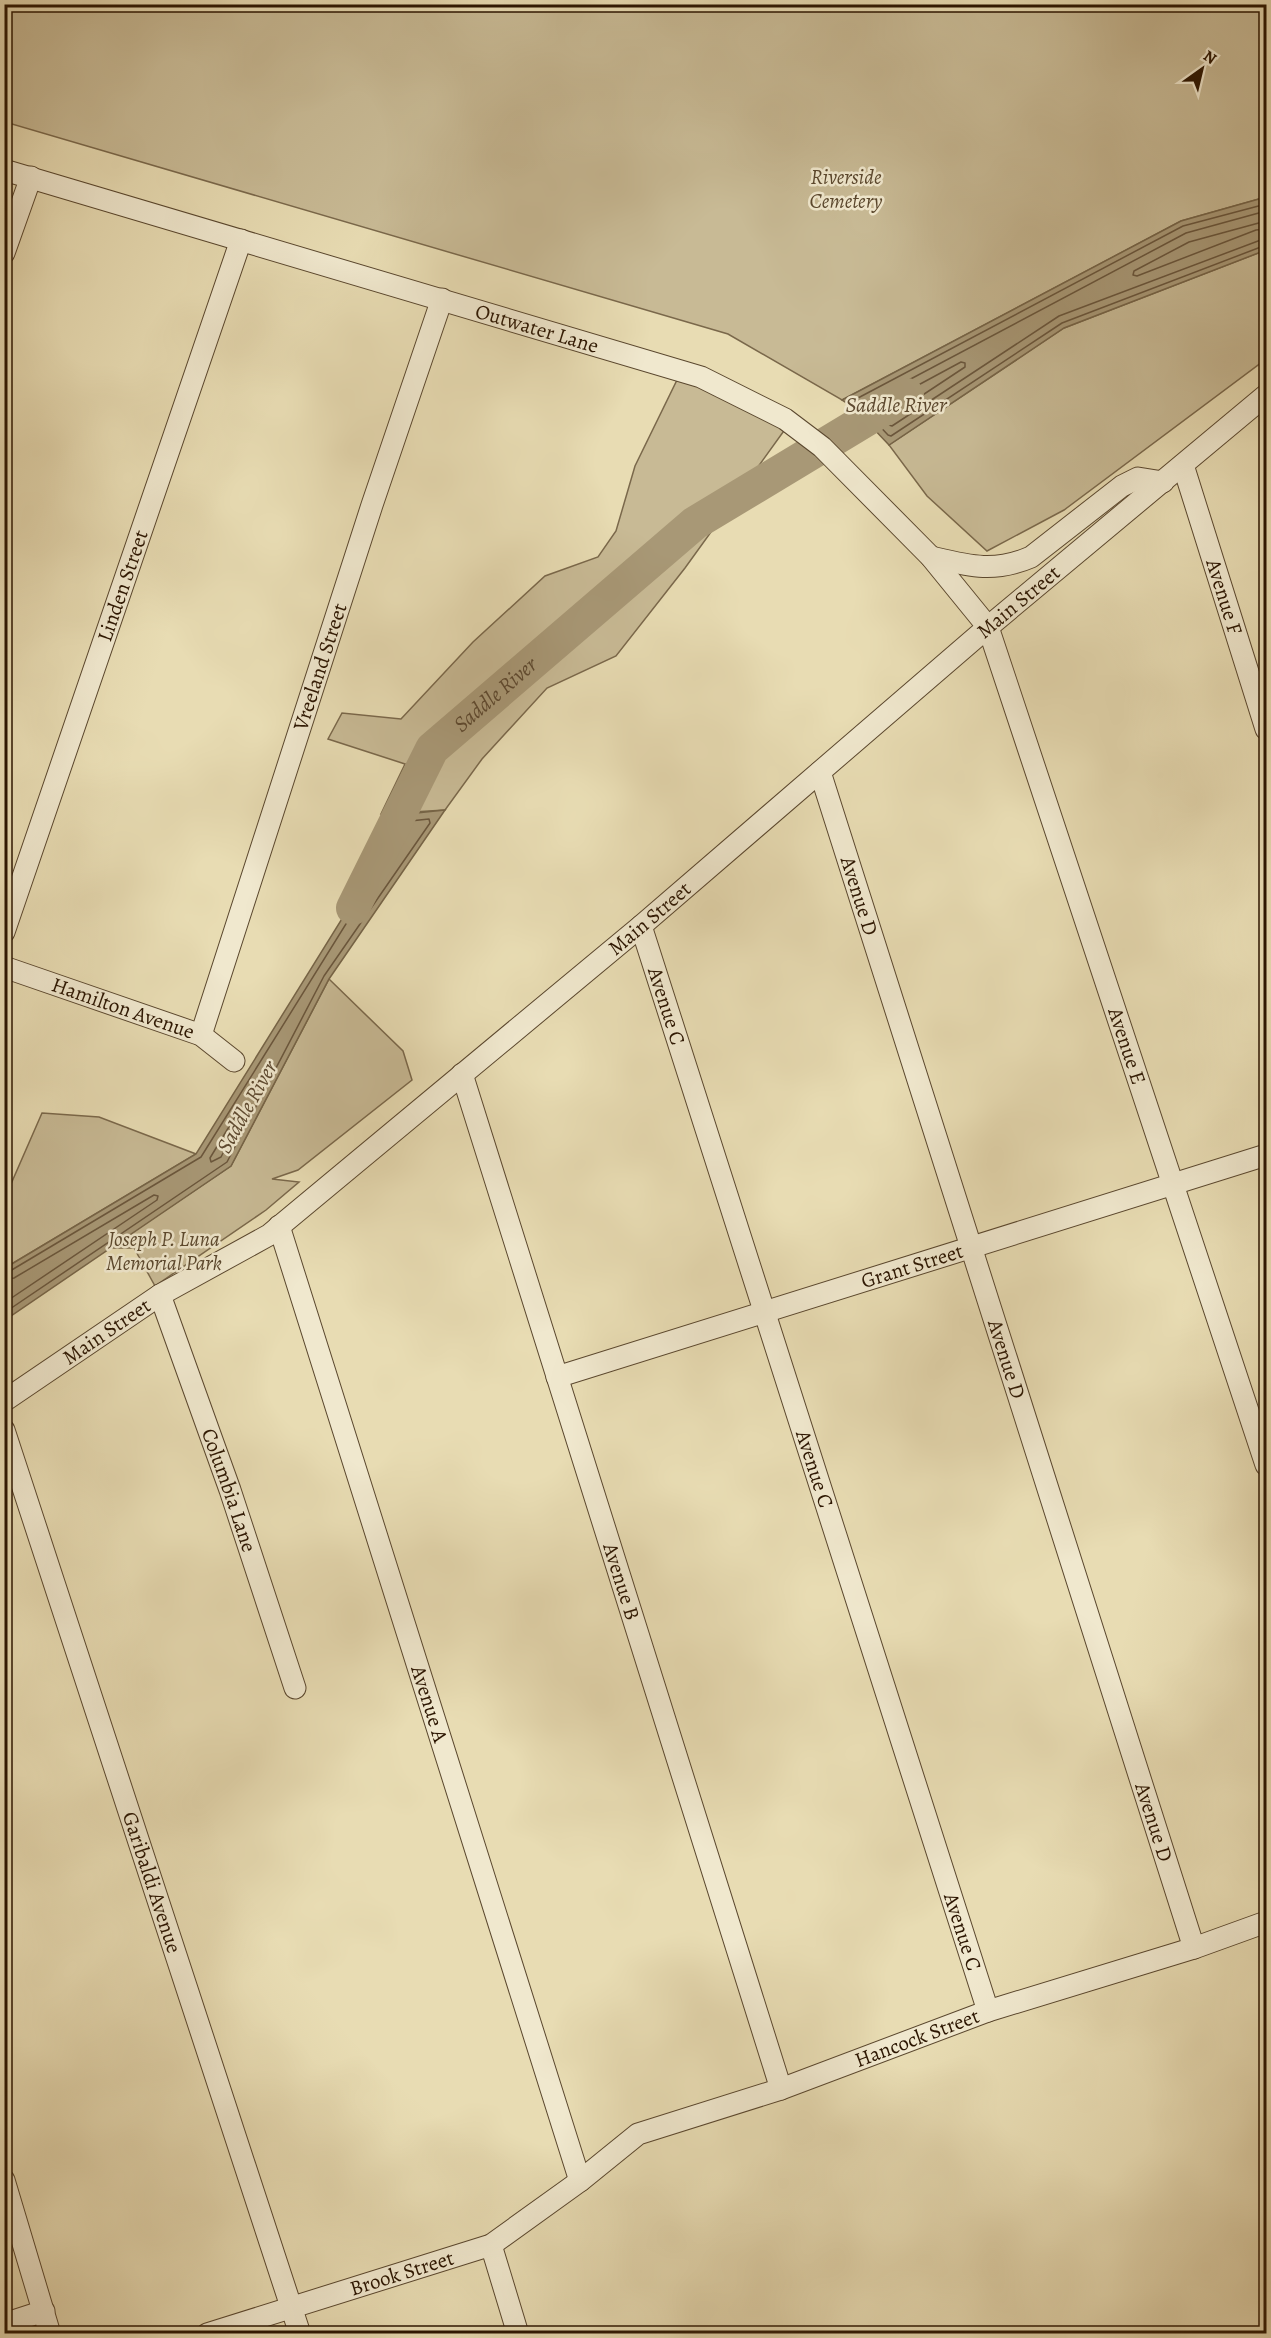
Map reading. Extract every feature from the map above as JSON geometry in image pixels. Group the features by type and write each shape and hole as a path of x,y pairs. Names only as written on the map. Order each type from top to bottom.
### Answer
{"street":[{"name":"Outwater Lane","path":"4,170 700,377 785,419 822,447 931,557 988,627"},
{"path":"4,253 31,177"},
{"name":"Linden Street","path":"4,932 241,240"},
{"name":"Vreeland Street","path":"201,1035 372,505 442,299"},
{"name":"Main Street","path":"4,1401 160,1295 269,1235 641,926 988,627 1266,395"},
{"name":"Avenue F","path":"1183,465 1266,729"},
{"path":"931,557 975,566 1007,566 1031,557 1122,486 1138,478 1163,482"},
{"name":"Avenue E","path":"988,627 1266,1465"},
{"name":"Avenue D","path":"820,772 1194,1948"},
{"name":"Avenue C","path":"641,926 988,2011"},
{"name":"Hamilton Avenue","path":"4,967 201,1035 234,1061"},
{"name":"Avenue B","path":"462,1074 781,2088"},
{"name":"Grant Street","path":"557,1377 1266,1155"},
{"name":"Avenue A","path":"279,1226 580,2181"},
{"name":"Columbia Lane","path":"160,1295 230,1490 295,1688"},
{"name":"Garibaldi Avenue","path":"4,1430 300,2334"},
{"name":"Hancock Street","path":"580,2181 638,2134 781,2088 988,2011 1194,1948 1266,1922"},
{"path":"4,2180 50,2334"},
{"name":"Brook Street","path":"207,2334 491,2245 580,2181"},
{"path":"491,2245 518,2334"},
{"path":"4,2324 44,2311"}],"green space":[{"name":"Riverside Cemetery","path":"4,5 1266,5 1266,197 1181,221 842,400 728,334 5,122"},
{"path":"1266,250 1266,359 1064,510 987,551 927,496 889,445 1064,328"},
{"path":"678,378 718,394 786,428 685,568 616,656 547,688 482,759 445,810 381,814 405,764 328,739 342,713 401,719 473,642 545,576 598,557 616,531 635,466"},
{"name":"Joseph P. Luna Memorial Park","path":"329,979 403,1051 412,1080 298,1170 272,1179 299,1182 266,1210 155,1286 134,1248 109,1248 231,1166"},
{"path":"42,1113 99,1117 196,1154 5,1268 4,1200"}],"water":[{"name":"Saddle River","path":"1266,197 1266,250 1064,328 889,445 853,407 842,400 1181,221"},
{"name":"Saddle River","path":"445,810 329,979 231,1166 5,1320 5,1268 196,1154 407,814"}],"waterway":[{"name":"Saddle River","path":"353,908 432,749 695,523 907,395"}]}
